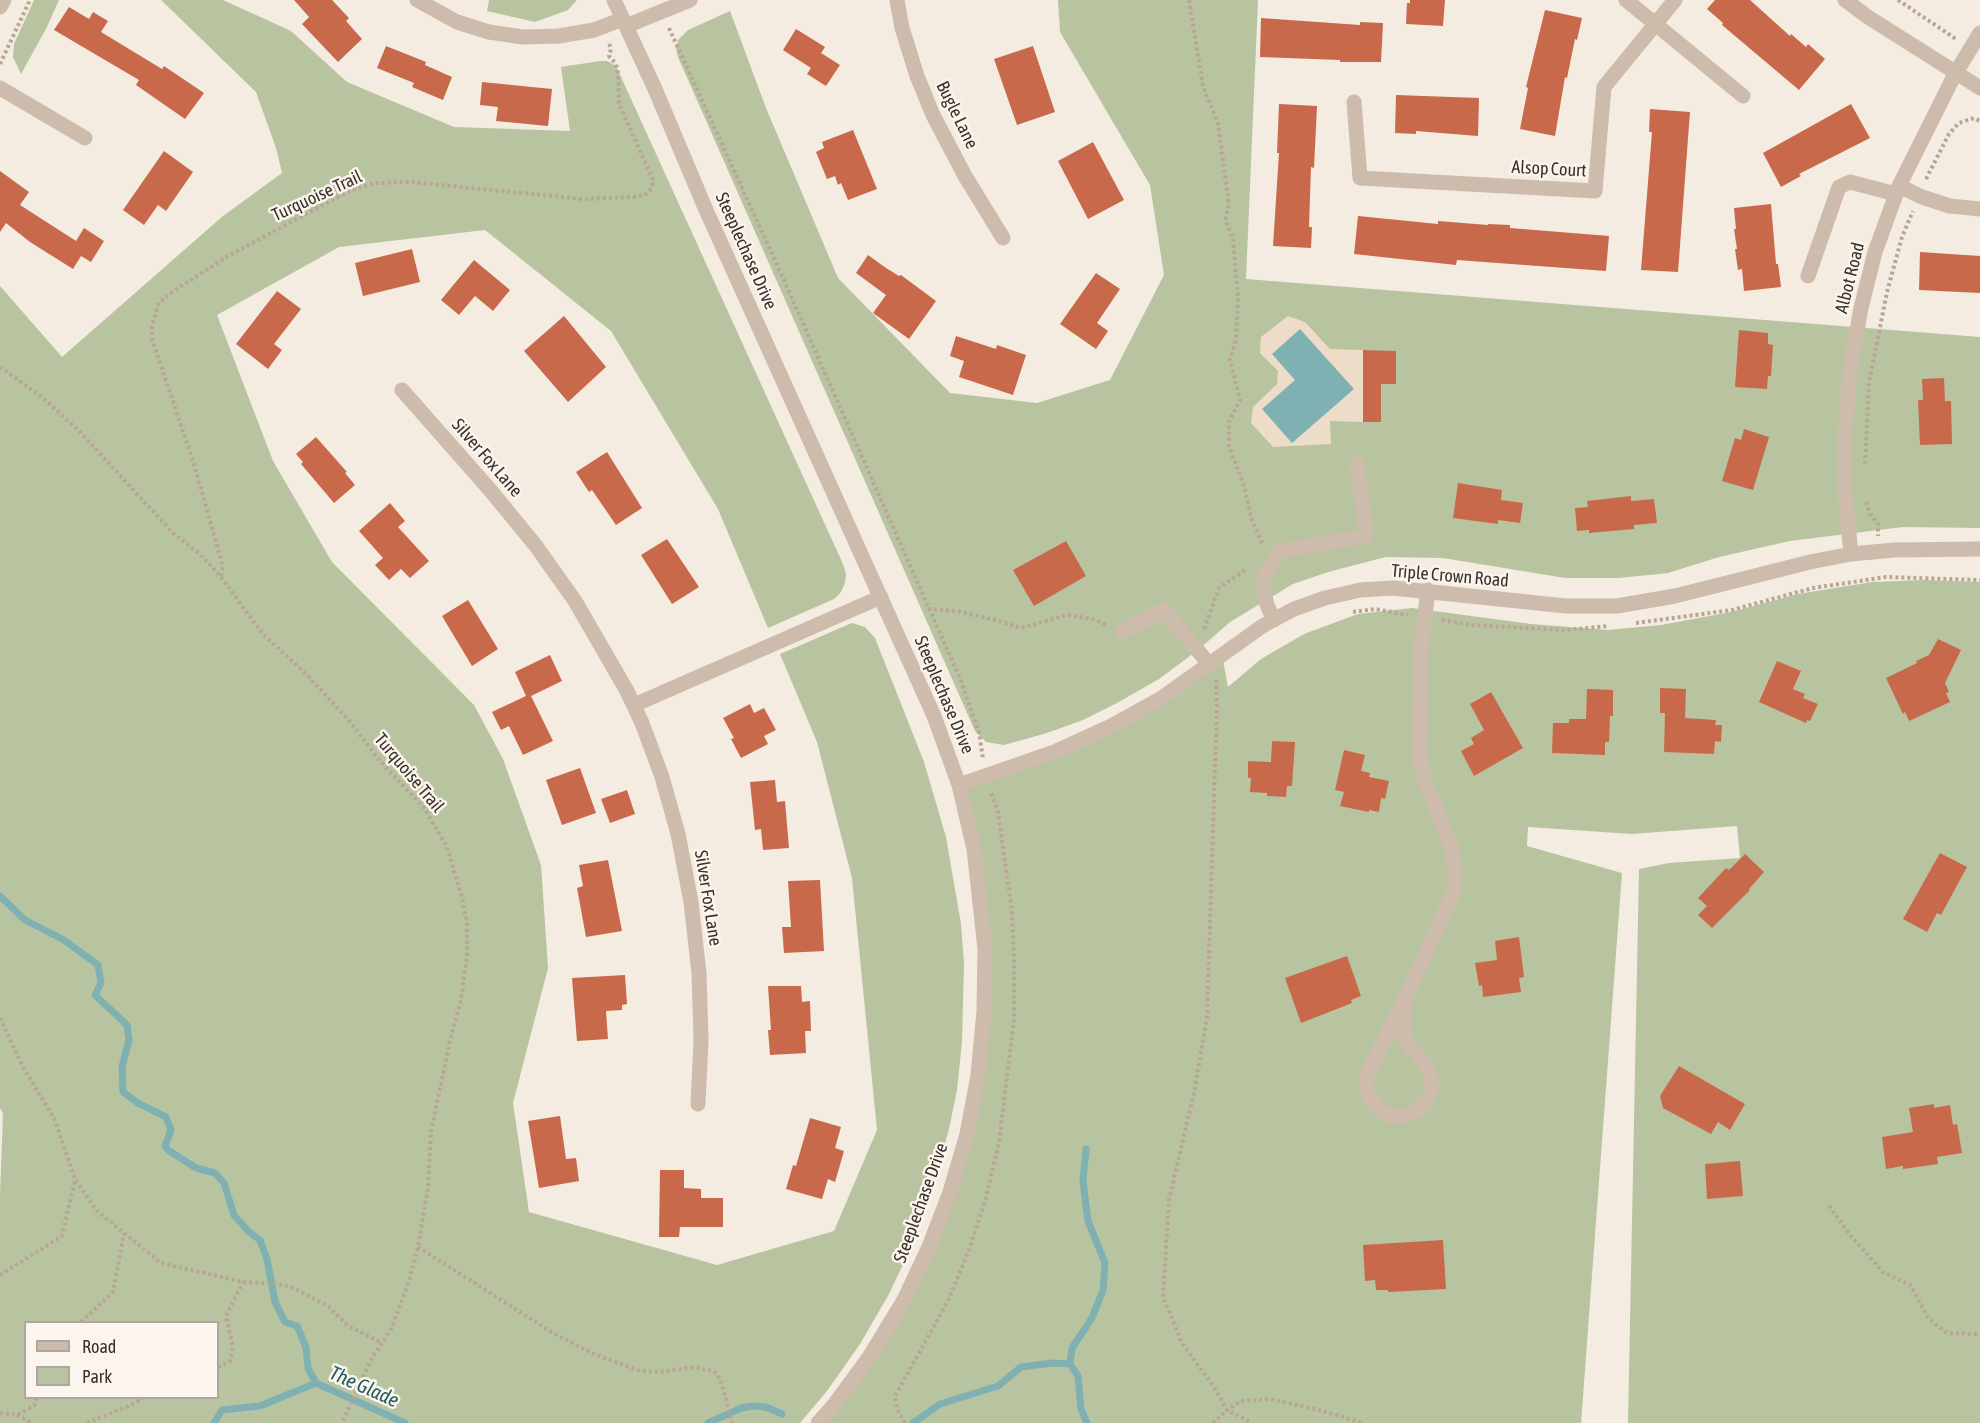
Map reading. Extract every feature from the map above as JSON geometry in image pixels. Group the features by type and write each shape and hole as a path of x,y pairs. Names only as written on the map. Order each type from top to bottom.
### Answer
{"street":[{"path":"0,7 4,0"},
{"path":"417,0 457,22 489,32 524,37 559,36 624,23 690,0"},
{"name":"Steeplechase Drive","path":"614,0 655,89 710,221 934,716 959,785 974,849 985,950 984,1011 978,1075 967,1134 930,1247 904,1300 870,1356 818,1423"},
{"name":"Bugle Lane","path":"897,0 902,28 917,76 933,116 965,176 1003,238"},
{"path":"1626,0 1743,96"},
{"name":"Alsop Court","path":"1354,102 1360,178 1595,191 1604,87 1675,0"},
{"path":"1845,0 1955,74 1980,88"},
{"name":"Albot Road","path":"1851,554 1845,493 1845,442 1850,369 1872,263 1898,190 1955,74 1980,33"},
{"path":"0,88 84,138"},
{"path":"1809,276 1839,187 1850,182 1898,190 1950,206 1980,208"},
{"name":"Silver Fox Lane","path":"402,390 536,546 575,601 634,705 662,777 678,834 691,902 699,973 701,1040 698,1104"},
{"path":"1274,620 1267,605 1262,582 1279,551 1367,536 1357,464"},
{"name":"Triple Crown Road","path":"959,785 985,774 1054,752 1111,726 1160,699 1274,620 1294,609 1325,598 1360,590 1393,588 1566,606 1617,606 1675,596 1810,561 1851,554 1878,551 1980,549"},
{"path":"1405,999 1403,1032 1410,1047 1427,1066 1431,1078 1431,1092 1425,1103 1415,1112 1403,1116 1391,1116 1379,1110 1370,1098 1366,1086 1367,1074 1405,999 1454,891 1455,871 1452,848 1425,781 1419,754 1421,647 1428,590"},
{"path":"634,705 880,597"},
{"path":"1123,631 1164,610 1211,663"}],"path":[{"path":"0,64 30,0"},
{"path":"1189,0 1203,86 1218,124 1229,205 1225,220 1233,237 1238,298 1236,340 1230,359 1240,400 1229,421 1229,446 1244,486 1252,520 1268,554"},
{"path":"1899,0 1971,48"},
{"path":"661,11 774,258 959,676 979,732 985,774 998,812"},
{"name":"Turquoise Trail","path":"221,577 222,567 194,464 152,339 152,326 159,303 228,256 352,190 376,183 411,182 582,199 636,197 646,194 652,188 653,180 619,104 616,64 609,56 611,49 603,27"},
{"path":"1865,473 1869,383 1885,303 1902,237 1949,134 1959,123 1974,118 1980,122"},
{"name":"Turquoise Trail","path":"0,367 42,397 80,432 174,534 199,553 221,577 262,633 347,718 380,761 424,808 447,847 462,897 467,924 467,955 461,1000 431,1131 428,1188 418,1247 408,1287 391,1329 371,1360 342,1423"},
{"path":"1864,495 1870,514 1878,524 1878,551"},
{"path":"1203,632 1219,588 1251,566"},
{"path":"928,609 957,611 1021,628 1068,615 1092,619 1123,631"},
{"path":"1211,663 1217,706 1207,1017 1194,1093 1169,1200 1163,1297 1182,1343 1214,1387 1227,1410 1252,1423"},
{"path":"0,1018 23,1067 54,1118 75,1179 97,1211 161,1263 243,1282 291,1287 328,1305 348,1326 382,1343"},
{"path":"0,1275 62,1236 75,1179"},
{"path":"1829,1206 1851,1236 1883,1272 1910,1285 1929,1319 1947,1333 1980,1334"},
{"path":"83,1321 113,1292 124,1233"},
{"path":"418,1247 553,1333 594,1354 640,1371 659,1372 694,1367 714,1371 721,1383 732,1421"},
{"path":"219,1366 230,1361 232,1347 226,1316 243,1282"},
{"path":"17,1415 34,1406 37,1399"},
{"path":"87,1423 141,1399"},
{"path":"1213,1423 1241,1401 1270,1399 1363,1423"},
{"path":"0,1413 17,1415 32,1423"}],"green space":[{"path":"34,0 59,0 21,74 13,57 14,44"},
{"path":"161,0 223,0 291,31 347,82 454,127 570,131 561,67 600,61 607,61 616,66 846,574 841,592 834,599 768,628 718,509 611,331 485,230 339,247 217,315 273,461 332,562 474,705 503,759 541,865 548,968 513,1103 529,1212 717,1265 834,1231 877,1130 852,878 817,742 780,654 852,623 865,627 875,638 924,762 946,837 961,924 964,963 962,1042 957,1090 949,1129 928,1204 914,1241 889,1294 860,1344 827,1391 800,1423 0,1423 0,1195 3,1114 0,1108 0,286 62,357 223,216 282,173 276,148 256,92"},
{"path":"489,0 577,0 568,10 535,22 487,11"},
{"path":"1058,0 1258,0 1246,279 1980,337 1980,528 1903,527 1790,541 1719,557 1668,573 1619,578 1565,578 1443,558 1386,557 1293,584 1230,622 1198,650 1159,679 1083,720 1004,745 986,742 975,731 676,49 678,40 688,30 730,11 766,108 838,278 950,393 1037,403 1110,380 1164,275 1150,185 1060,32"},
{"path":"1924,580 1980,582 1980,1423 1628,1423 1639,869 1669,863 1740,858 1737,826 1632,834 1528,827 1527,846 1622,873 1581,1423 818,1423 904,1300 967,1134 985,949 959,785 1054,752 1222,655 1228,687 1261,659 1304,634 1358,614 1412,608 1531,624 1608,630 1661,625 1731,612 1798,594 1872,582"}],"shaded area":[{"path":"1288,316 1305,322 1330,349 1363,350 1363,422 1330,421 1331,444 1273,447 1251,423 1253,407 1277,384 1278,371 1260,353 1261,337"}],"water":[{"path":"1300,329 1354,389 1292,443 1262,409 1295,380 1272,354"}],"building":[{"path":"294,0 332,0 349,18 346,21 362,39 338,62 302,24 309,17"},
{"path":"1410,0 1445,0 1443,26 1406,24 1407,3 1410,3"},
{"path":"1715,0 1750,0 1790,36 1791,34 1806,47 1808,44 1825,59 1799,90 1722,25 1723,23 1707,9"},
{"path":"69,7 89,19 93,12 108,21 101,32 162,69 164,66 204,93 185,119 136,85 139,80 54,30"},
{"path":"1545,10 1582,18 1567,78 1565,77 1555,136 1520,129 1528,88 1526,87"},
{"path":"1261,18 1360,25 1360,22 1383,23 1381,62 1260,57"},
{"path":"796,29 825,47 821,53 840,65 826,86 807,74 811,68 783,50"},
{"path":"386,46 426,62 425,65 452,77 443,100 412,87 414,83 377,68"},
{"path":"1033,46 1055,112 1017,125 994,59"},
{"path":"482,82 552,89 548,126 496,121 498,107 480,105"},
{"path":"1396,95 1479,98 1478,136 1416,131 1416,134 1395,133"},
{"path":"1279,104 1317,106 1314,168 1311,167 1309,227 1312,227 1311,248 1273,246 1279,153 1277,153"},
{"path":"1851,104 1870,138 1799,174 1801,176 1781,187 1763,153"},
{"path":"1650,109 1690,112 1678,272 1641,270 1652,132 1649,132"},
{"path":"853,130 877,189 848,200 841,183 838,185 835,176 827,179 816,152 824,148 822,142"},
{"path":"1093,142 1124,200 1088,219 1058,161"},
{"path":"164,151 193,172 166,211 158,205 144,225 123,210"},
{"path":"0,171 29,192 20,205 76,241 84,228 104,241 91,262 81,256 73,269 30,242 6,223 0,232"},
{"path":"1771,204 1776,264 1778,264 1781,287 1744,291 1742,269 1738,270 1735,249 1737,249 1734,208"},
{"path":"1358,216 1438,224 1438,221 1510,225 1510,228 1609,236 1606,271 1457,260 1456,265 1354,254"},
{"path":"412,249 420,282 363,296 355,263"},
{"path":"1920,252 1980,256 1980,293 1919,290"},
{"path":"868,255 899,276 901,275 936,301 909,339 873,313 886,295 856,273"},
{"path":"474,260 510,290 493,311 475,296 459,315 441,300"},
{"path":"1096,273 1120,289 1097,323 1108,331 1096,349 1060,324"},
{"path":"277,291 301,309 274,344 282,350 268,369 236,344"},
{"path":"564,316 606,367 568,402 524,351"},
{"path":"1739,330 1768,333 1768,344 1773,345 1771,376 1768,376 1767,389 1735,387"},
{"path":"956,336 996,349 997,345 1026,355 1013,395 959,377 964,361 950,356"},
{"path":"1363,350 1396,351 1396,384 1381,384 1381,422 1363,422"},
{"path":"1944,378 1945,401 1951,401 1952,444 1920,445 1918,400 1923,400 1922,379"},
{"path":"1744,429 1769,437 1753,490 1722,481 1735,438 1741,440"},
{"path":"316,437 347,472 345,473 355,485 334,503 301,464 303,462 296,454"},
{"path":"607,452 642,508 616,525 592,490 589,492 576,472"},
{"path":"1458,483 1502,490 1501,500 1523,503 1520,523 1498,520 1498,524 1453,518"},
{"path":"1631,496 1631,501 1654,499 1657,523 1634,525 1634,529 1589,533 1589,530 1577,531 1575,508 1588,507 1587,501"},
{"path":"390,503 405,521 398,527 429,561 410,578 401,569 389,580 375,565 383,558 359,531"},
{"path":"667,539 699,587 672,604 641,555"},
{"path":"1066,541 1086,576 1034,606 1013,570"},
{"path":"468,600 498,649 472,666 442,616"},
{"path":"1938,639 1961,650 1945,683 1950,702 1909,721 1905,712 1903,714 1886,678 1929,655"},
{"path":"550,655 562,681 531,696 553,741 523,755 509,726 501,730 492,712 526,696 515,672"},
{"path":"1777,661 1801,671 1793,689 1805,694 1803,698 1818,704 1810,721 1807,720 1806,723 1759,702"},
{"path":"1660,688 1686,689 1685,718 1716,720 1715,725 1722,725 1721,742 1715,741 1714,754 1664,752 1665,713 1660,713"},
{"path":"1587,689 1613,690 1613,716 1610,716 1609,742 1605,742 1605,755 1552,753 1553,723 1569,723 1569,719 1586,719"},
{"path":"1491,692 1523,748 1474,776 1461,751 1474,744 1471,738 1484,730 1470,704"},
{"path":"750,704 754,713 764,708 776,730 764,736 768,744 741,758 731,739 734,738 723,718"},
{"path":"1272,741 1295,742 1292,786 1287,786 1286,797 1250,792 1251,778 1248,778 1248,761 1271,762"},
{"path":"1344,750 1365,755 1361,771 1370,773 1369,777 1389,781 1385,799 1381,798 1379,812 1340,806 1344,792 1335,790"},
{"path":"580,768 596,813 562,825 546,780"},
{"path":"775,780 777,802 785,801 789,848 763,850 761,829 755,830 750,782"},
{"path":"627,790 635,814 610,823 601,799"},
{"path":"1940,853 1967,867 1941,915 1937,913 1927,932 1903,919"},
{"path":"1745,854 1764,872 1750,890 1712,928 1698,915 1707,906 1698,898 1726,868 1729,870"},
{"path":"608,860 622,931 586,937 577,888 583,886 579,865"},
{"path":"820,880 824,951 784,953 782,927 791,927 788,881"},
{"path":"1519,937 1524,977 1519,978 1521,992 1483,997 1475,963 1497,960 1495,941"},
{"path":"1347,956 1361,996 1351,1000 1352,1003 1301,1023 1285,978"},
{"path":"625,975 627,1004 622,1005 622,1010 606,1011 608,1039 577,1041 572,978"},
{"path":"768,986 801,986 802,1002 810,1001 811,1031 805,1031 806,1053 770,1055"},
{"path":"1679,1066 1745,1104 1730,1130 1718,1122 1711,1134 1663,1108 1660,1096"},
{"path":"1934,1104 1934,1108 1950,1105 1953,1125 1957,1124 1962,1153 1937,1157 1938,1164 1886,1169 1882,1137 1913,1132 1909,1108"},
{"path":"560,1116 566,1159 576,1158 579,1181 539,1188 528,1121"},
{"path":"810,1118 841,1127 835,1148 844,1151 835,1182 828,1179 822,1199 786,1189 793,1165 796,1166"},
{"path":"1740,1161 1743,1196 1707,1199 1705,1164"},
{"path":"660,1170 684,1170 684,1188 701,1189 701,1198 723,1198 723,1227 680,1227 679,1237 659,1237"},
{"path":"1443,1240 1446,1289 1388,1292 1388,1290 1376,1290 1375,1280 1365,1281 1363,1245"}],"waterway":[{"path":"0,896 25,920 64,940 98,965 101,983 95,995 127,1025 129,1040 122,1067 123,1092 138,1103 166,1117 171,1130 165,1146 168,1150 196,1168 215,1173 224,1183 234,1215 249,1232 260,1240 267,1259 275,1302 285,1322 297,1326 306,1347 308,1368 316,1383"},
{"path":"1070,1364 1072,1348 1092,1318 1103,1290 1105,1263 1088,1221 1083,1181 1086,1149"},
{"name":"The Glade","path":"913,1423 940,1404 998,1386 1021,1367 1053,1363 1070,1364"},
{"name":"The Glade","path":"1070,1364 1078,1376 1081,1409 1087,1423"},
{"name":"The Glade","path":"214,1423 222,1410 260,1406 316,1383 405,1423"},
{"name":"The Glade","path":"708,1423 741,1408 753,1406 766,1407 782,1414"}]}
